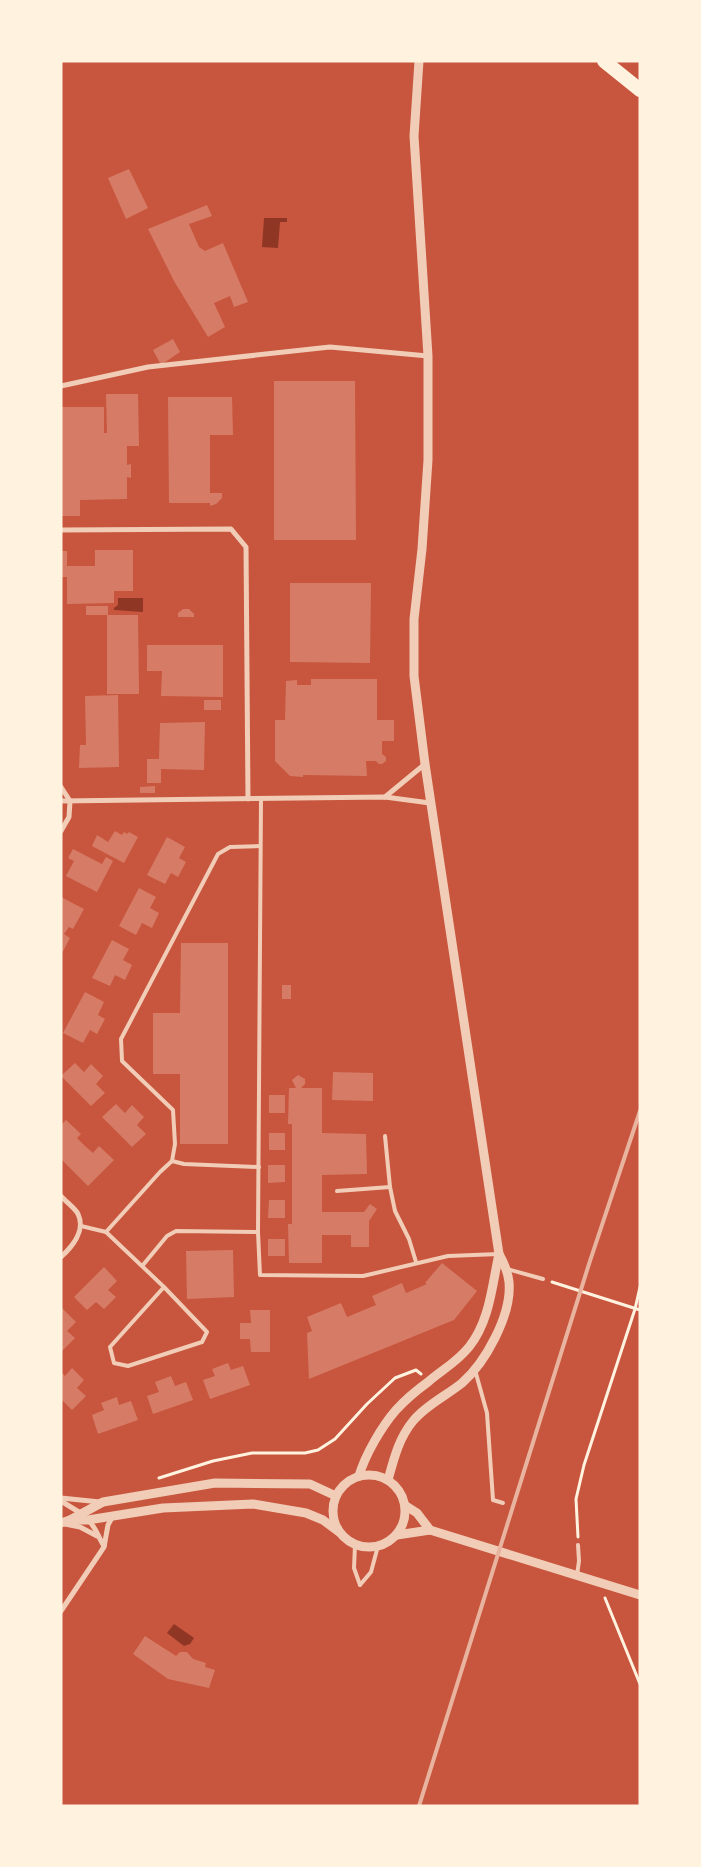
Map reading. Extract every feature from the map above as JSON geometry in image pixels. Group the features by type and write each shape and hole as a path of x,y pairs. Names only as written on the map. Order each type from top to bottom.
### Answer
{"highway":[{"path":"604,61 640,90"}],"street":[{"path":"388,1480 403,1434 415,1418 462,1383 487,1354 506,1311 509,1284 507,1269 499,1254 424,764 414,676 414,619 422,549 427,470 428,356 414,136 419,61"},
{"path":"61,386 148,368 330,347 428,356"},
{"path":"61,530 232,529 246,547 248,799"},
{"path":"385,797 424,764"},
{"path":"61,787 70,801 69,817 61,831"},
{"path":"61,801 385,797 430,803"},
{"path":"61,1196 78,1214 81,1226 74,1244 61,1257"},
{"path":"359,1476 363,1463 396,1410 458,1359 470,1346 480,1329 489,1306 499,1254"},
{"path":"374,1475 388,1480 396,1486 406,1506 402,1526 396,1535 388,1542 378,1546 366,1547 355,1545 346,1540 334,1521 333,1508 341,1487 359,1476 374,1475"},
{"path":"61,1500 102,1502 215,1483 310,1484 336,1496"},
{"path":"61,1500 94,1525 97,1536 104,1546"},
{"path":"85,1517 102,1502"},
{"path":"65,1521 163,1508 252,1504 306,1512 323,1520 340,1532"},
{"path":"406,1506 417,1513 430,1530"},
{"path":"61,1611 104,1546 108,1525 113,1516"},
{"path":"65,1521 97,1536"},
{"path":"396,1535 430,1530 640,1595"}],"lane":[{"path":"261,799 258,1232 260,1275 363,1276 448,1256 499,1254"},
{"path":"106,1232 172,1161 175,1144 173,1110 122,1061 121,1039 218,854 230,847 260,846"},
{"path":"385,1136 390,1186 395,1211 409,1239 416,1262"},
{"path":"172,1161 190,1164 259,1167"},
{"path":"337,1191 390,1186"},
{"path":"81,1226 106,1232 143,1265 208,1332 202,1342 128,1366 114,1363 110,1347 164,1287"},
{"path":"143,1265 167,1236 176,1231 258,1232"},
{"path":"507,1269 543,1279"},
{"path":"475,1370 487,1413 493,1500 503,1503"},
{"path":"355,1545 354,1568 360,1586 370,1572 378,1546"},
{"path":"577,1575 579,1561 578,1545"}],"path":[{"path":"543,1279 640,1310"},
{"path":"578,1545 576,1499 584,1465 635,1309 640,1287"},
{"path":"158,1478 252,1453 305,1453 318,1450 335,1439 394,1378 416,1370 429,1381"},
{"path":"597,1582 609,1604 640,1684"}],"shaded area":[{"path":"264,218 287,218 287,222 280,222 278,248 262,247"},
{"path":"118,598 143,598 143,612 114,610 118,605"},
{"path":"174,1624 194,1638 190,1644 184,1646 167,1633"}],"building":[{"path":"129,169 148,208 126,219 108,178"},
{"path":"207,205 212,216 189,224 199,247 205,251 223,243 248,302 234,307 230,296 214,303 225,327 208,337 174,281 148,229"},
{"path":"173,339 180,352 161,365 153,350"},
{"path":"274,381 355,381 356,540 274,540"},
{"path":"106,394 138,394 139,446 127,446 127,465 131,464 131,478 127,477 127,499 80,500 80,516 61,516 61,407 104,407 104,433 107,433"},
{"path":"168,397 232,397 233,435 210,435 210,493 222,493 222,498 216,504 210,506 210,503 169,503"},
{"path":"95,550 133,550 133,591 114,591 114,603 67,604 67,577 61,577 61,551 67,551 67,566 95,566"},
{"path":"290,583 371,583 370,663 290,662"},
{"path":"86,606 108,606 108,615 138,615 139,694 107,694 107,615 86,615"},
{"path":"183,609 189,609 194,614 194,617 178,617 178,613"},
{"path":"147,645 223,645 223,697 161,696 162,671 147,671"},
{"path":"311,679 377,679 377,720 394,720 394,741 382,741 382,754 386,757 386,761 382,764 376,761 366,761 367,776 290,776 275,761 275,720 285,720 286,681 297,680 297,685 311,685"},
{"path":"118,695 119,767 79,768 80,745 86,745 85,696"},
{"path":"204,700 221,700 221,710 204,710"},
{"path":"205,722 204,770 161,769 161,783 147,783 147,759 159,759 160,723"},
{"path":"155,786 155,793 140,793 140,787"},
{"path":"115,831 122,835 124,832 127,834 129,832 138,837 124,863 92,846 97,835 108,842"},
{"path":"167,837 185,847 179,858 186,862 178,877 171,873 165,884 147,875"},
{"path":"73,849 102,864 106,857 113,861 97,892 66,876 74,861 68,858"},
{"path":"139,888 156,897 150,908 159,913 152,928 142,923 136,935 119,926"},
{"path":"61,897 84,909 73,929 69,927 64,934 70,938 61,955"},
{"path":"112,940 129,949 123,960 132,965 125,980 115,975 110,986 92,978"},
{"path":"181,943 228,943 228,1144 180,1144 180,1074 153,1074 153,1013 180,1013"},
{"path":"282,985 291,985 291,999 282,999"},
{"path":"85,992 104,1002 98,1015 105,1019 97,1034 90,1030 83,1043 63,1033"},
{"path":"75,1063 84,1072 91,1064 103,1076 96,1084 105,1093 91,1106 61,1076"},
{"path":"333,1072 373,1073 373,1101 332,1100"},
{"path":"298,1075 305,1079 305,1084 301,1088 322,1088 322,1133 366,1134 367,1174 322,1175 322,1212 364,1212 370,1204 377,1209 369,1221 369,1247 351,1247 351,1235 322,1235 322,1263 289,1263 288,1224 292,1224 292,1124 288,1124 289,1088 296,1088 292,1080"},
{"path":"269,1095 285,1095 285,1113 269,1113"},
{"path":"116,1104 125,1113 132,1105 144,1117 137,1125 146,1134 132,1147 102,1117"},
{"path":"66,1120 81,1134 77,1138 93,1153 99,1146 114,1160 88,1186 61,1159 61,1125"},
{"path":"269,1133 285,1133 285,1150 269,1150"},
{"path":"268,1165 285,1165 285,1182 268,1183"},
{"path":"269,1200 285,1200 285,1218 268,1218"},
{"path":"268,1239 285,1239 285,1256 268,1256"},
{"path":"233,1250 234,1297 187,1299 186,1251"},
{"path":"442,1263 477,1291 454,1320 309,1379 307,1333 312,1331 307,1317 341,1303 347,1317 376,1305 372,1296 402,1283 406,1293 427,1284 425,1283"},
{"path":"104,1267 117,1281 108,1290 116,1297 104,1309 96,1302 87,1310 74,1297"},
{"path":"62,1308 76,1322 67,1331 75,1338 63,1350 61,1349"},
{"path":"250,1310 270,1310 270,1352 251,1352 250,1339 240,1339 240,1323 251,1323"},
{"path":"228,1363 231,1370 243,1366 250,1385 210,1399 203,1380 215,1376 212,1369"},
{"path":"72,1368 84,1380 77,1388 86,1396 72,1410 61,1399 61,1372 65,1376"},
{"path":"171,1376 175,1386 186,1382 193,1400 153,1414 147,1396 159,1392 155,1382"},
{"path":"117,1397 119,1405 131,1401 138,1420 98,1434 92,1415 104,1410 101,1403"},
{"path":"145,1636 176,1656 180,1652 187,1652 193,1659 206,1663 205,1667 215,1670 209,1688 168,1679 133,1654"}],"railway":[{"path":"419,1806 589,1264 640,1111"}]}
